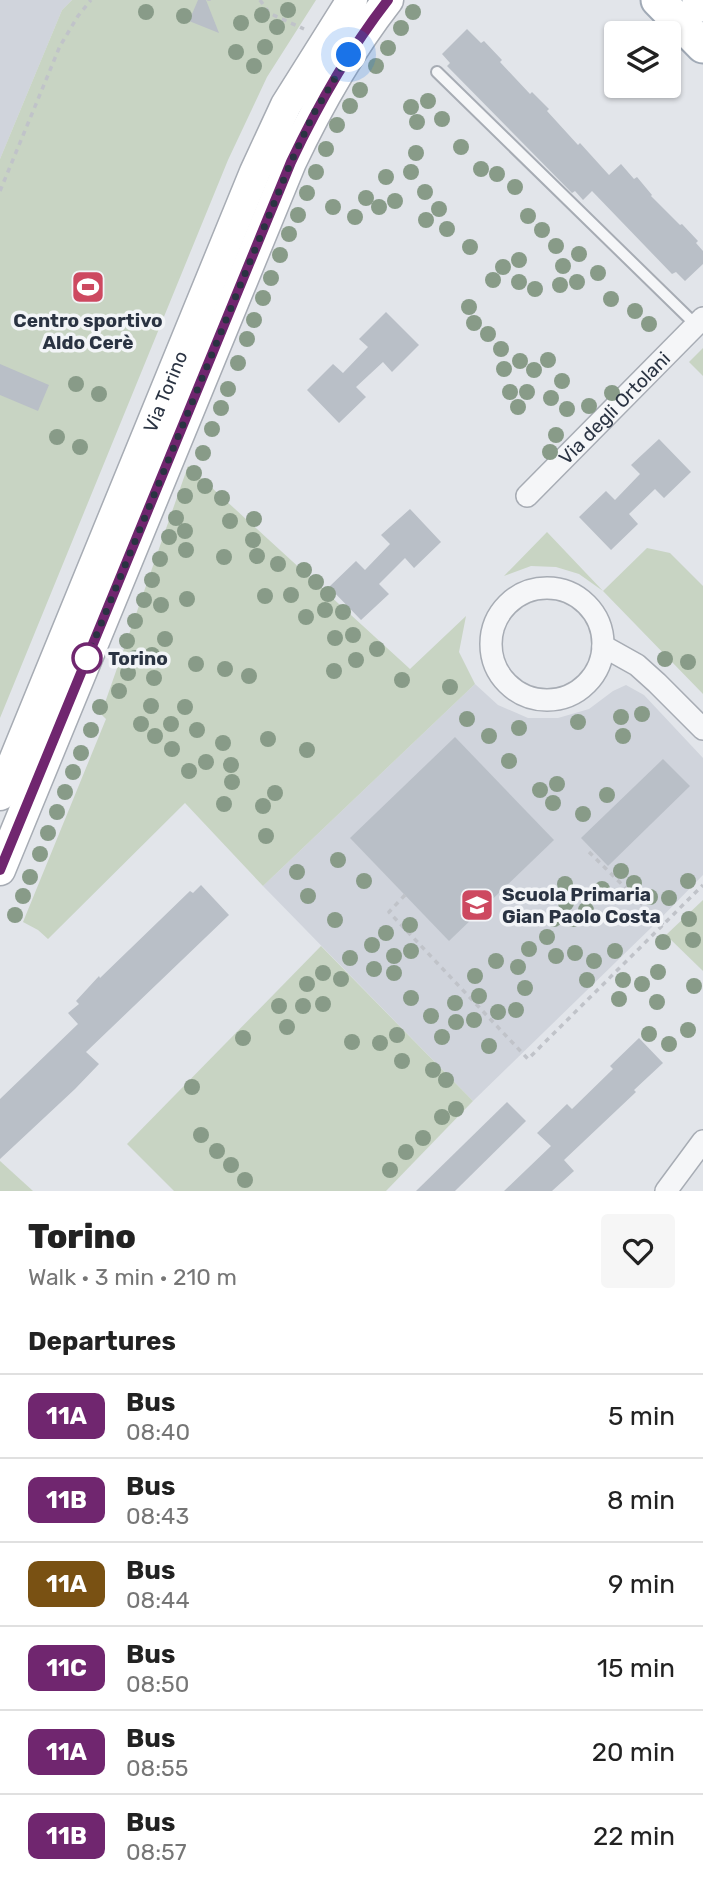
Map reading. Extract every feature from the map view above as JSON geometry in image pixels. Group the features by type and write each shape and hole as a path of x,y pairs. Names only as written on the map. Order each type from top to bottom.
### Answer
{"main road":[{"name":"Via Torino","path":"0,795 255,172 286,105 352,0"},
{"name":"Via Torino","path":"0,870 291,162 314,113 349,55 388,0"},
{"path":"658,0 703,46"},
{"path":"699,0 703,5"}],"street":[{"name":"Via degli Ortolani","path":"527,496 699,321"},
{"path":"553,588 584,602 598,622 603,646 600,663 580,690 549,700 532,698 517,692 504,681 495,666 491,650 492,633 497,618 507,604 520,594 553,588"},
{"path":"603,646 637,665 703,729"},
{"path":"666,1191 703,1141"}],"lane":[{"path":"437,72 699,321"}],"path":[{"path":"0,191 60,46 91,0"},
{"path":"260,0 269,13 309,31"},
{"path":"589,852 663,925"},
{"path":"405,895 389,912 528,1059 703,885"}],"shaded area":[{"path":"0,0 72,0 62,10 0,159"},
{"name":"Scuola Primaria Gian Paolo Costa","path":"475,684 498,705 528,718 558,718 589,709 626,685 644,695 703,758 703,875 473,1101 263,886"}],"green space":[{"name":"Centro sportivo Aldo Cerè","path":"72,0 316,0 267,77 228,160 0,718 0,159 62,10"},
{"path":"703,348 703,376 689,362"},
{"path":"188,466 410,669 466,616 459,652 475,684 263,886 185,803 48,939 23,922 106,719 101,714"},
{"path":"547,532 603,591 579,574 556,567 531,566 504,576"},
{"path":"647,548 670,553 703,586 703,694 603,591"},
{"path":"703,900 703,971 666,935"},
{"path":"321,946 473,1101 386,1191 174,1191 127,1144"},
{"path":"0,1161 33,1191 0,1191"}],"building":[{"path":"198,0 206,0 219,33 189,21"},
{"path":"467,29 481,43 484,41 502,60 500,62 530,94 532,92 549,109 547,111 609,175 621,164 634,179 637,177 651,196 698,241 696,243 703,251 703,264 685,281 676,272 672,274 592,191 583,200 575,191 572,193 447,66 450,63 442,54"},
{"path":"386,312 419,345 392,372 383,362 356,387 366,397 339,423 307,390 333,364 343,373 368,347 359,339"},
{"path":"0,364 49,385 38,411 0,395"},
{"path":"659,439 691,472 664,498 655,489 629,514 638,524 611,550 579,517 606,491 615,500 640,474 631,465"},
{"path":"410,509 441,542 414,568 405,558 379,584 389,594 361,620 329,587 356,561 365,570 390,544 381,535"},
{"path":"455,737 554,840 449,941 350,838"},
{"path":"663,759 690,786 608,866 581,838"},
{"path":"201,885 229,915 86,1052 99,1064 0,1159 0,1099 78,1024 68,1013 79,1004 76,1001 99,976 100,978 190,891 193,893"},
{"path":"639,1038 663,1063 564,1160 574,1171 552,1191 504,1191 551,1146 537,1133 567,1104 572,1109 613,1069 610,1066"},
{"path":"507,1102 526,1121 455,1191 416,1191"}],"bus line":[{"name":"11A","path":"0,870 291,162 314,113 349,55 388,0"}],"place":[{"name":"Centro sportivo Aldo Cerè","path":"88,287"},
{"name":"Torino","path":"87,658"},
{"name":"Scuola Primaria Gian Paolo Costa","path":"477,905"}],"route":[{"path":"87,658 291,162 314,113 349,55"}]}
